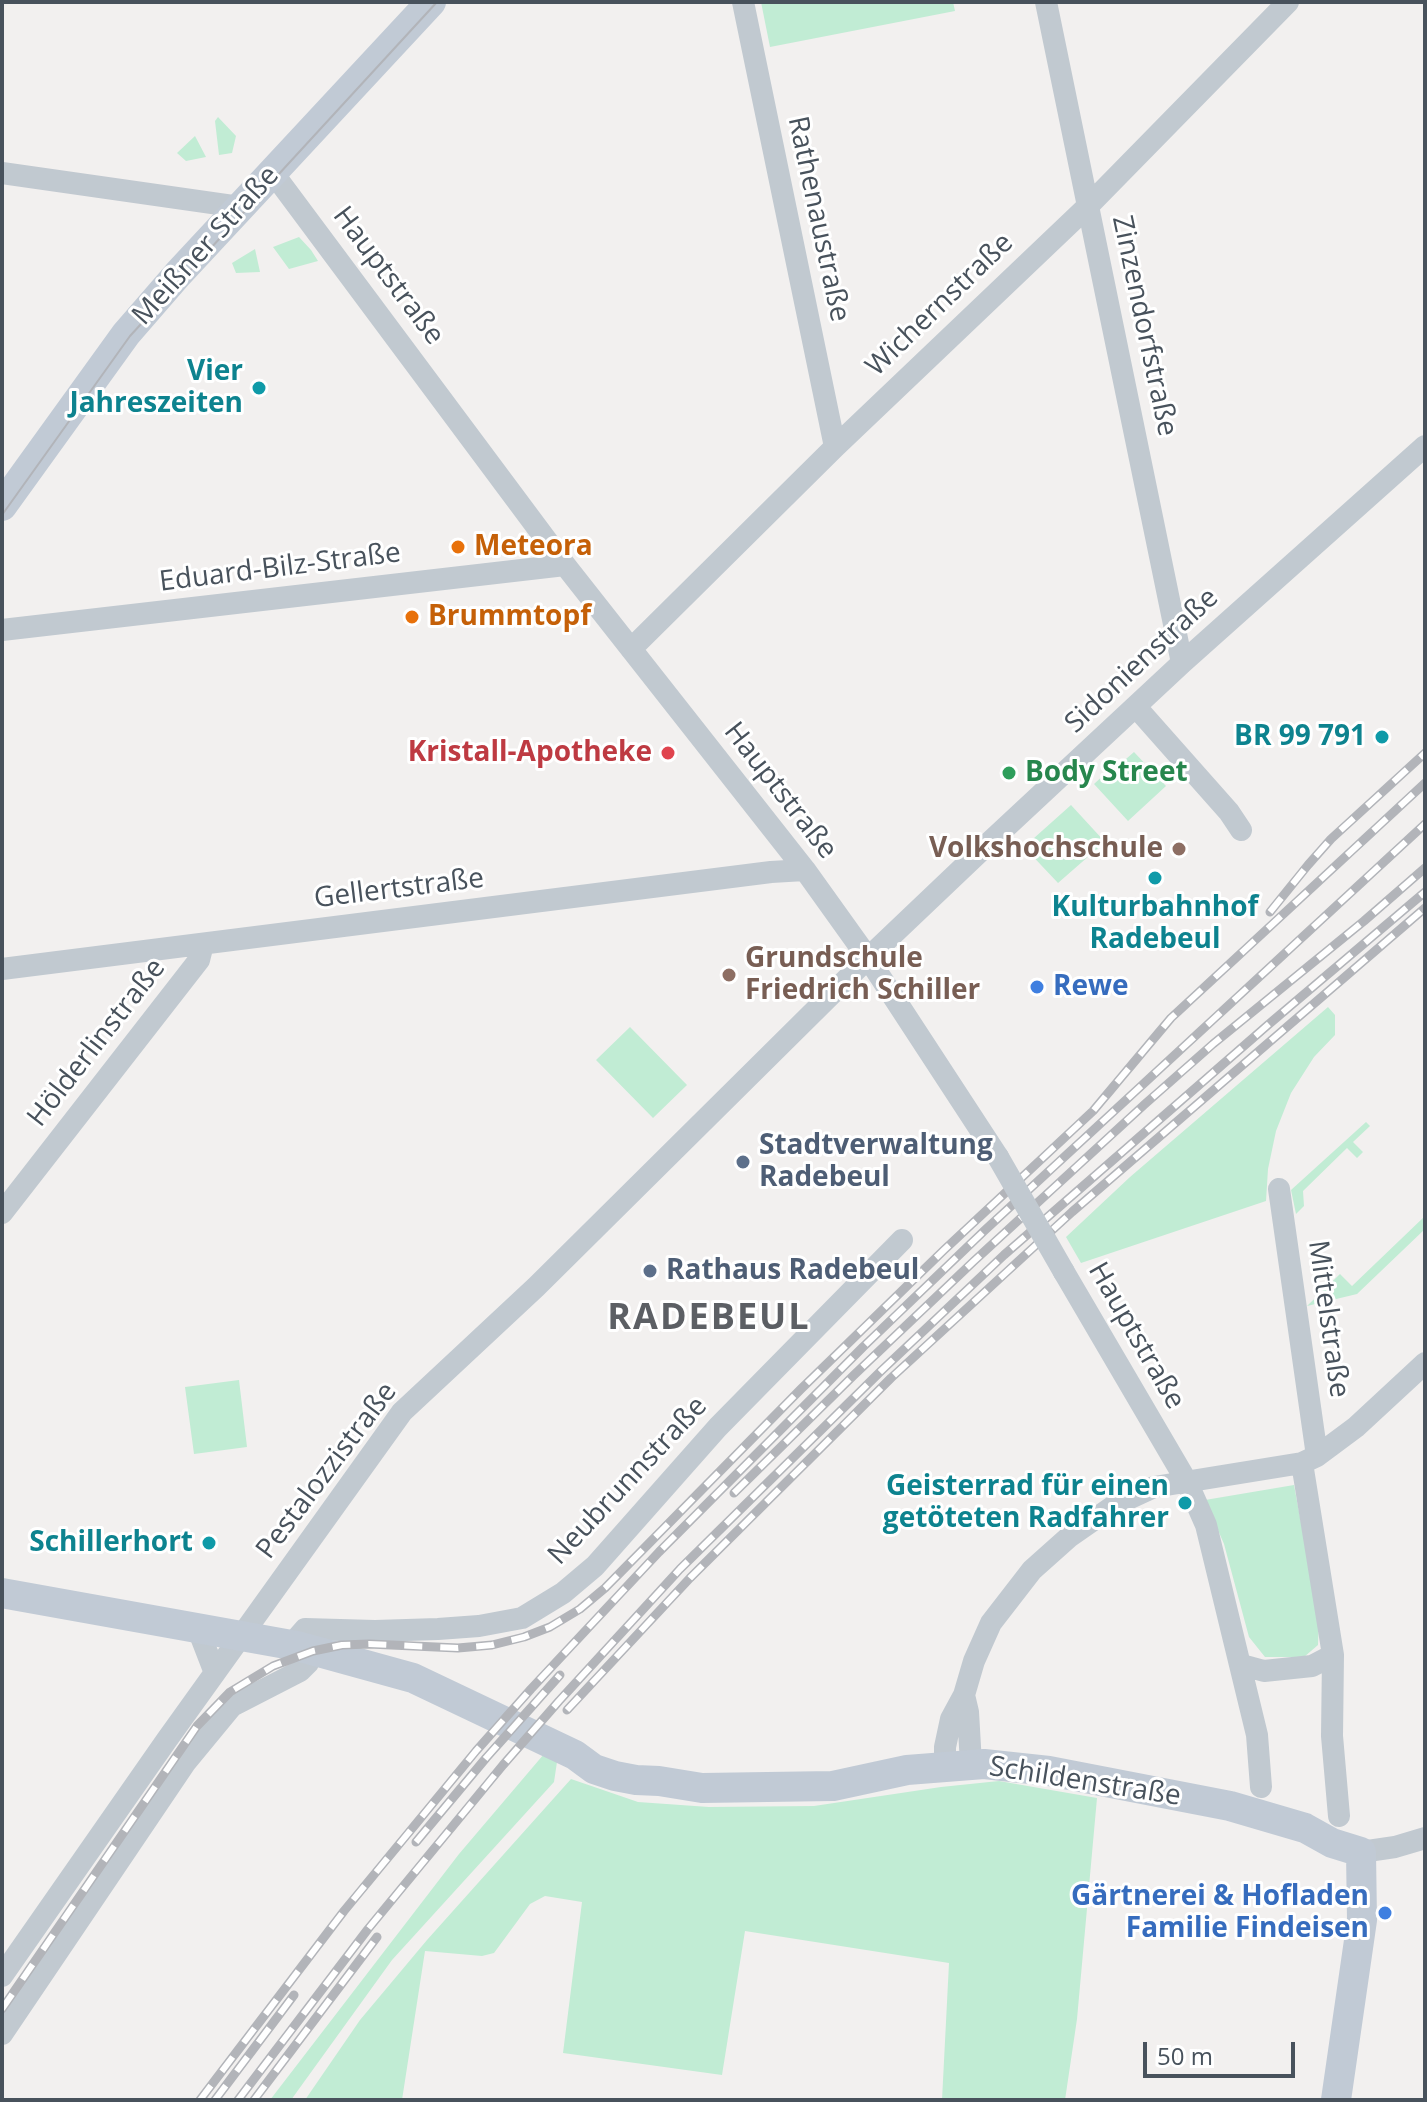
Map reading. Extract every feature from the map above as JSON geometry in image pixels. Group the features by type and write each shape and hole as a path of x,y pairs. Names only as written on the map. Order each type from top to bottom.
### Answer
{"street":[{"name":"Meißner Straße","path":"2,506 126,334 431,2"},
{"name":"Rathenaustraße","path":"743,2 835,447"},
{"name":"Zinzendorfstraße","path":"1046,2 1182,663"},
{"name":"Wichernstraße","path":"631,649 835,447 1088,206 1288,2"},
{"path":"2,173 240,207"},
{"name":"Hauptstraße","path":"273,173 565,565 805,870 868,958 998,1157 1187,1482 1206,1525 1257,1735 1261,1787"},
{"name":"Sidonienstraße","path":"868,958 1182,663 1425,446"},
{"name":"Eduard-Bilz-Straße","path":"2,630 565,565"},
{"path":"1136,707 1229,812 1241,830"},
{"name":"Gellertstraße","path":"2,969 805,870"},
{"name":"Hölderlinstraße","path":"2,1213 199,960 203,944"},
{"name":"Pestalozzistraße","path":"2,1976 402,1412 536,1287 868,958"},
{"name":"Mittelstraße","path":"1279,1189 1333,1655 1332,1736 1339,1816"},
{"name":"Neubrunnstraße","path":"2,2034 185,1763 232,1706 300,1671 308,1663 305,1648 298,1637 305,1629 375,1631 479,1626 522,1618 563,1593 595,1566 718,1427 902,1240"},
{"path":"958,1765 945,1747 951,1719 964,1695 974,1661 991,1623 1032,1570 1069,1537 1115,1505 1154,1487 1310,1460 1356,1427 1425,1363"},
{"name":"Schildenstraße","path":"2,1593 305,1648 413,1678 575,1755 594,1769 615,1776 702,1788 833,1786 907,1770 984,1764 1049,1771 1230,1806 1305,1828 1332,1843 1361,1852"},
{"path":"198,1629 215,1673"},
{"path":"1242,1665 1264,1671 1312,1666 1333,1655"},
{"path":"1336,2100 1362,1920 1361,1852 1425,1838"}],"green space":[{"path":"761,2 953,2 955,11 770,47"},
{"path":"218,117 236,136 232,153 219,155 215,121"},
{"path":"195,136 206,157 186,161 177,153"},
{"path":"299,237 318,261 289,269 273,247"},
{"path":"255,249 260,272 236,273 232,263"},
{"path":"1134,752 1166,786 1128,821 1094,784"},
{"path":"1071,805 1105,842 1058,883 1024,847"},
{"path":"1328,1007 1335,1015 1335,1035 1314,1057 1291,1093 1276,1131 1268,1169 1266,1201 1081,1263 1066,1237 1130,1177"},
{"path":"630,1027 687,1085 653,1118 596,1060"},
{"path":"1366,1122 1370,1126 1353,1142 1363,1152 1357,1158 1347,1148 1303,1191 1304,1206 1296,1214 1291,1190"},
{"path":"1425,1216 1425,1229 1357,1294 1307,1306 1340,1274 1352,1286"},
{"path":"239,1380 247,1447 194,1454 185,1387"},
{"path":"1294,1485 1319,1618 1318,1645 1304,1657 1265,1657 1249,1637 1224,1544 1205,1500"},
{"path":"544,1754 557,1762 554,1782 392,1960 291,2100 270,2100 459,1854"},
{"path":"571,1779 638,1802 709,1807 814,1806 999,1781 1097,1798 1077,2019 1065,2100 942,2100 949,1963 745,1931 722,2075 563,2053 582,1902 545,1896 530,1904 494,1953 482,1956 425,1951 402,2100 305,2100 360,2020"}],"tram line":[{"path":"2,515 130,336 437,2"}],"railway":[{"path":"1270,912 1331,839 1425,753"},
{"path":"2,2009 197,1726 230,1692 273,1666 313,1651 369,1644 458,1648 492,1645 550,1627 580,1609 605,1588 801,1389 944,1250 1093,1111 1171,1018 1425,783"},
{"path":"200,2100 344,1911 476,1751 659,1552 863,1347 984,1231 1425,824"},
{"path":"734,1493 974,1261 1145,1104 1425,868"},
{"path":"238,2100 368,1929 503,1765 680,1569 1004,1255 1425,892"},
{"path":"567,1710 690,1578 891,1378 1072,1212 1425,908"},
{"path":"416,1842 560,1675"},
{"path":"254,2100 377,1937"},
{"path":"215,2100 294,1995"}],"place":[{"name":"Vier Jahreszeiten","path":"259,388"},
{"name":"Meteora","path":"458,547"},
{"name":"Brummtopf","path":"412,617"},
{"name":"BR 99 791","path":"1382,737"},
{"name":"Kristall-Apotheke","path":"668,753"},
{"name":"Body Street","path":"1009,773"},
{"name":"Volkshochschule","path":"1179,849"},
{"name":"Kulturbahnhof Radebeul","path":"1155,878"},
{"name":"Grundschule Friedrich Schiller","path":"729,975"},
{"name":"Rewe","path":"1037,987"},
{"name":"Stadtverwaltung Radebeul","path":"743,1162"},
{"name":"Rathaus Radebeul","path":"650,1271"},
{"name":"Geisterrad für einen getöteten Radfahrer","path":"1185,1503"},
{"name":"Schillerhort","path":"209,1543"},
{"name":"Gärtnerei & Hofladen Familie Findeisen","path":"1385,1913"}],"district":[{"name":"RADEBEUL","path":"709,1319"}]}
